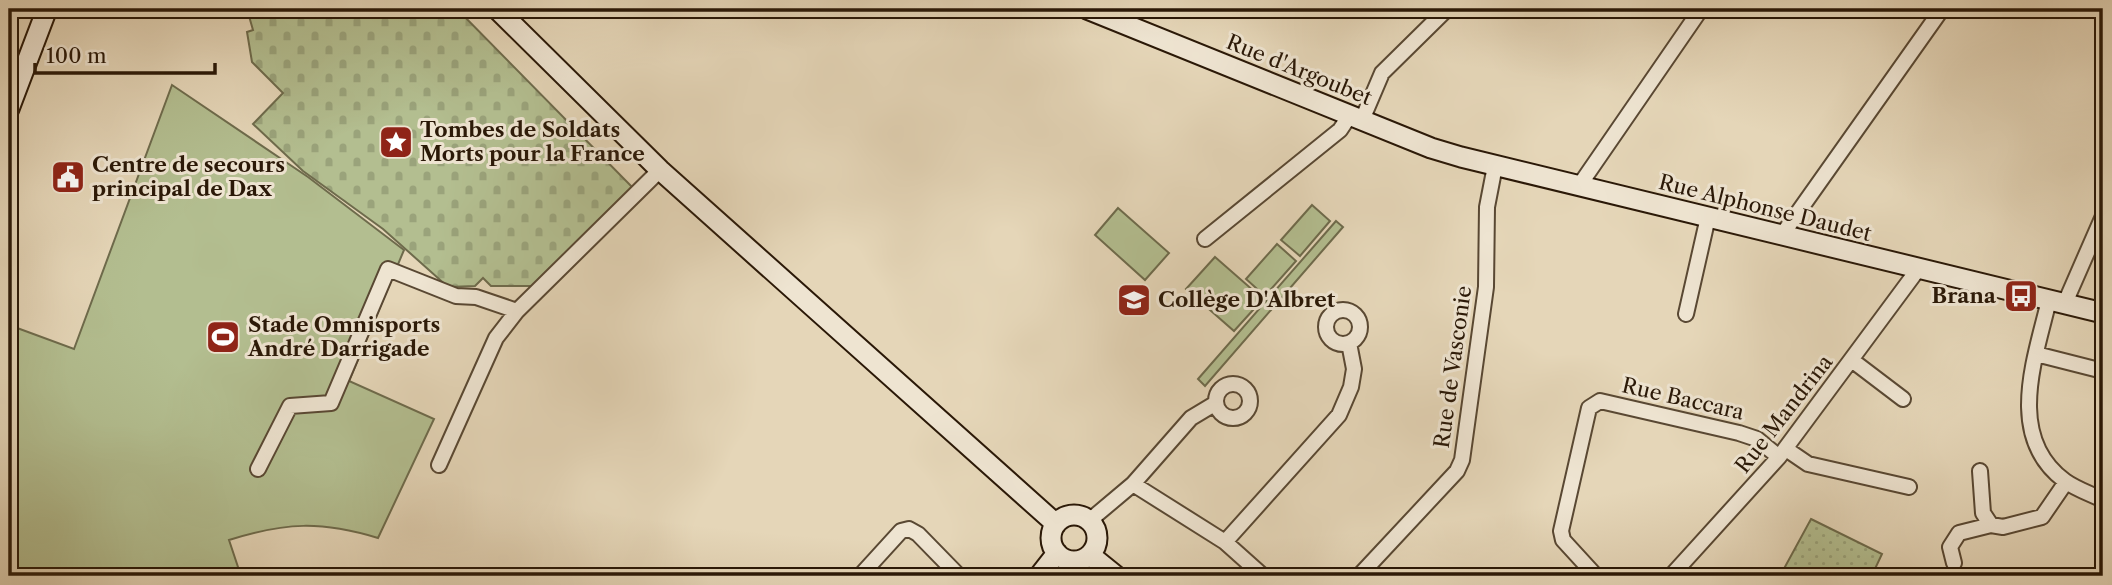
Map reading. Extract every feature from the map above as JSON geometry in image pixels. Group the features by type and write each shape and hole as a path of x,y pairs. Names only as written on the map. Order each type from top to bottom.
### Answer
{"street":[{"path":"9,109 47,9"},
{"path":"497,9 660,170 1056,524"},
{"name":"Rue d'Argoubet","path":"1087,9 1417,142"},
{"path":"1205,239 1356,117 1382,73 1447,9"},
{"path":"1580,187 1702,9"},
{"path":"1782,235 1942,9"},
{"name":"Rue Alphonse Daudet","path":"1417,142 1495,166 2103,313"},
{"name":"Rue de Vasconie","path":"1359,576 1457,471 1462,460 1486,287 1487,207 1495,166"},
{"path":"439,465 496,338 517,312 660,170"},
{"path":"2103,216 2057,302 2036,354 2027,414 2037,450 2049,468 2066,482 2103,500"},
{"path":"1686,313 1708,217"},
{"name":"Rue Mandrina","path":"1671,576 1782,453 1919,268"},
{"path":"258,470 290,406 331,402 388,269 456,296 476,297 517,312"},
{"path":"1225,542 1343,408 1352,387 1354,369 1349,343"},
{"path":"2036,354 2103,371"},
{"path":"1853,360 1903,399"},
{"name":"Rue Baccara","path":"1596,576 1563,540 1561,531 1589,408 1593,404 1600,401 1740,433 1782,453"},
{"path":"1089,521 1133,484 1191,418 1216,403"},
{"path":"1782,453 1808,464 1909,487"},
{"path":"1980,471 1983,513 1991,525"},
{"path":"1954,563 1950,547 1959,533 1991,525 2003,527 2035,521 2042,517 2066,482"},
{"path":"1133,484 1225,542 1264,576"},
{"path":"1072,516 1089,521 1097,538 1090,555 1073,561 1057,554 1051,539 1056,524 1072,516"},
{"path":"860,576 901,531 909,529 918,534 959,576"},
{"path":"1039,576 1057,554"},
{"path":"1090,555 1116,576"}],"green space":[{"path":"247,9 457,9 635,190 539,286 491,286 483,278 475,286 448,287 383,229 303,171 253,124 283,93 252,62 247,32 253,30"},
{"name":"Stade Omnisports André Darrigade","path":"172,85 308,177 404,250 349,381 434,419 378,538 321,526 286,527 249,534 229,540 241,576 9,576 9,325 74,349"},
{"path":"1312,205 1330,221 1300,256 1281,240"},
{"path":"1118,208 1169,253 1145,280 1095,235"},
{"path":"1336,221 1343,227 1205,386 1198,379"},
{"path":"1277,244 1296,261 1265,296 1246,279"},
{"path":"1215,257 1263,299 1234,331 1186,289"},
{"path":"1811,519 1882,554 1873,573 1879,576 1780,576"}],"place":[{"name":"Tombes de Soldats Morts pour la France","path":"396,142"},
{"name":"Centre de secours principal de Dax","path":"68,177"},
{"name":"Brana","path":"2021,296"},
{"name":"Collège D'Albret","path":"1134,300"},
{"name":"Stade Omnisports André Darrigade","path":"223,337"}]}
